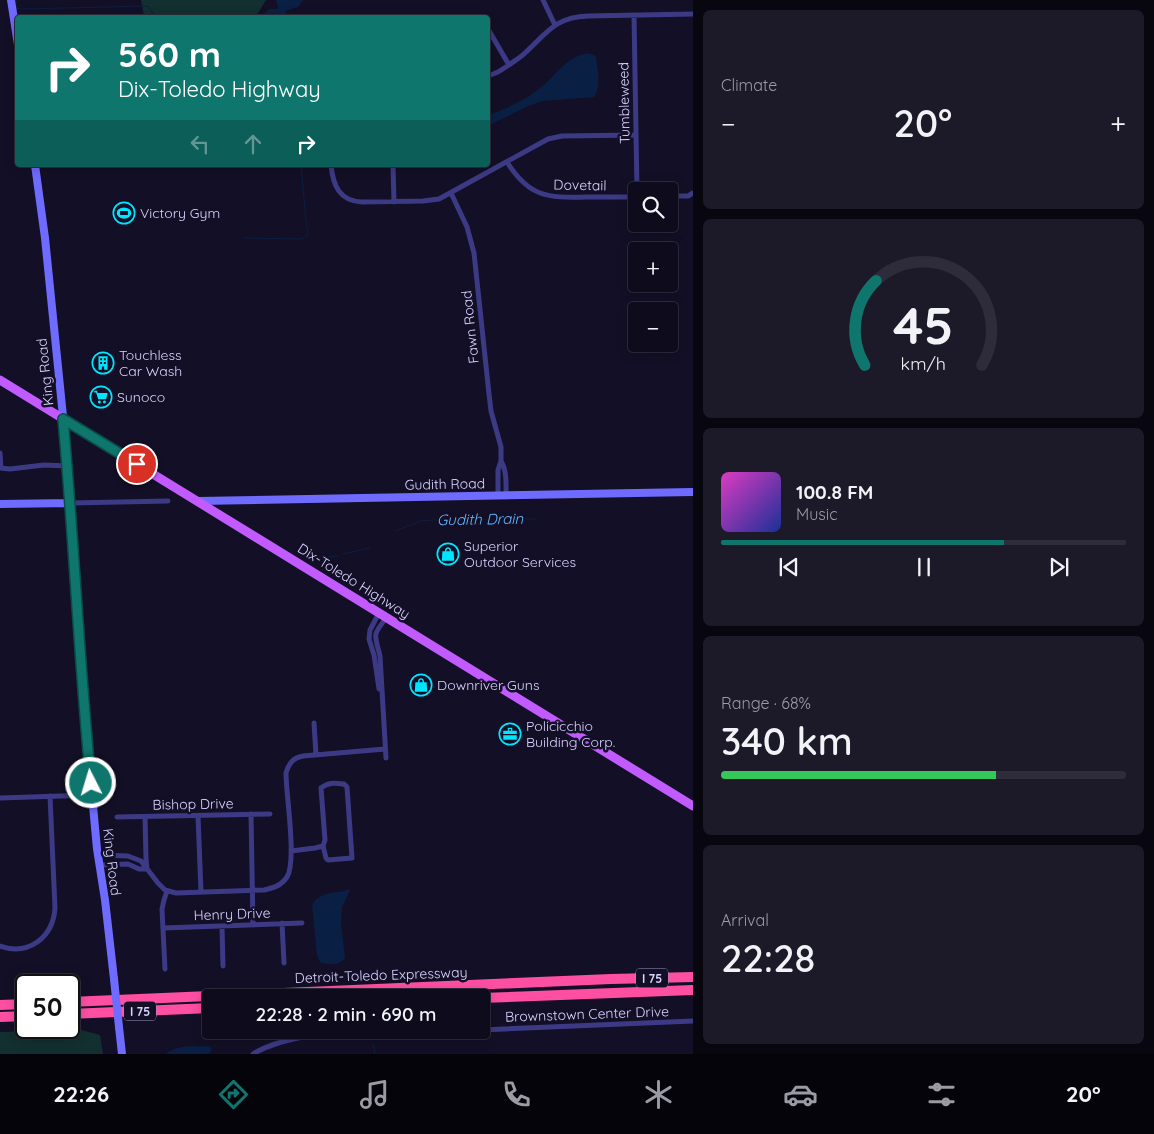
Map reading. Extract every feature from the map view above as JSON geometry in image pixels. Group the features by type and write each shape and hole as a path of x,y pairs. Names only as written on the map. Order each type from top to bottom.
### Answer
{"highway":[{"path":"611,979 622,976 693,971"},
{"name":"Detroit-Toledo Expressway","path":"80,1002 693,977"},
{"name":"I 75","path":"490,998 693,990"},
{"path":"624,993 652,996 693,995"},
{"path":"0,1005 15,1004"},
{"name":"I 75","path":"80,1014 202,1008"},
{"path":"0,1017 15,1016"}],"main road":[{"path":"11,0 15,26"},
{"name":"King Road","path":"35,167 45,238 68,466 92,795 122,1054"},
{"name":"Dix-Toledo Highway","path":"0,380 693,806"},
{"name":"Gudith Road","path":"198,501 693,492"},
{"path":"0,504 71,503"}],"street":[{"path":"542,0 554,25"},
{"path":"490,75 523,55 544,33 562,21 581,16 693,14"},
{"name":"Tumbleweed","path":"634,15 636,182"},
{"path":"490,32 509,65"},
{"path":"331,167 335,186 348,200 357,202 430,201 444,197 543,142 557,137 636,135"},
{"name":"Dovetail","path":"507,162 516,176 525,185 545,195 563,198 628,197"},
{"path":"393,167 394,202"},
{"name":"Fawn Road","path":"451,193 467,227 474,253 489,394 500,438 501,461 505,474 502,495"},
{"path":"678,196 691,196"},
{"path":"0,453 1,468 10,469 44,465 68,466"},
{"path":"71,503 168,501"},
{"path":"377,654 369,639 370,630 383,615"},
{"path":"383,615 375,636 386,758"},
{"path":"314,722 316,755"},
{"path":"98,855 128,856 141,862 167,891 176,893 271,889 284,882 290,870 292,851 286,773 288,766 294,759 303,756 385,749"},
{"path":"332,783 344,784 347,787 352,858 328,860 323,846 325,840 321,788 332,783"},
{"path":"0,798 92,795"},
{"path":"0,946 12,949 28,947 43,937 53,922 50,796"},
{"path":"251,814 253,924"},
{"name":"Bishop Drive","path":"117,817 270,814"},
{"path":"198,816 201,892"},
{"path":"145,817 147,870"},
{"path":"292,851 323,846"},
{"path":"100,865 128,864 147,870"},
{"path":"164,969 162,909 167,891"},
{"name":"Henry Drive","path":"163,928 302,923"},
{"path":"282,924 284,963"},
{"path":"222,926 223,966"},
{"name":"Brownstown Center Drive","path":"490,1030 693,1022"},
{"path":"253,1054 293,1039"}],"green space":[{"path":"141,0 266,0 257,15 144,15"},
{"path":"80,1030 100,1035 103,1054 0,1054 0,1032 15,1031 15,1039 80,1039"}],"water":[{"path":"276,0 303,0 298,7 285,11 288,15 265,15 269,9 277,9"},
{"path":"587,53 595,55 598,83 594,97 543,101 528,106 490,125 490,114 528,96 546,83 566,63"},
{"path":"350,890 342,907 341,923 345,958 343,961 333,964 320,962 317,955 312,905 323,896"},
{"path":"208,1046 211,1048 211,1051 208,1054 166,1054 180,1047"}],"waterway":[{"path":"16,0 16,8 22,9 148,6 154,15"},
{"path":"245,238 301,239 307,236 301,167"},
{"name":"Gudith Drain","path":"395,531 421,521 431,520 536,519"},
{"name":"Gudith Drain","path":"342,554 370,548"},
{"name":"Gudith Drain","path":"310,558 338,556"},
{"name":"Gudith Drain","path":"373,1044 375,1054"}],"place":[{"name":"Victory Gym","path":"124,213"},
{"name":"Touchless Car Wash","path":"103,363"},
{"name":"Sunoco","path":"101,397"},
{"name":"Superior Outdoor Services","path":"448,554"},
{"name":"Downriver Guns","path":"421,685"},
{"name":"Policicchio Building Corp.","path":"510,734"}],"route":[{"path":"91,783 71,503 63,419 137,464"}]}
